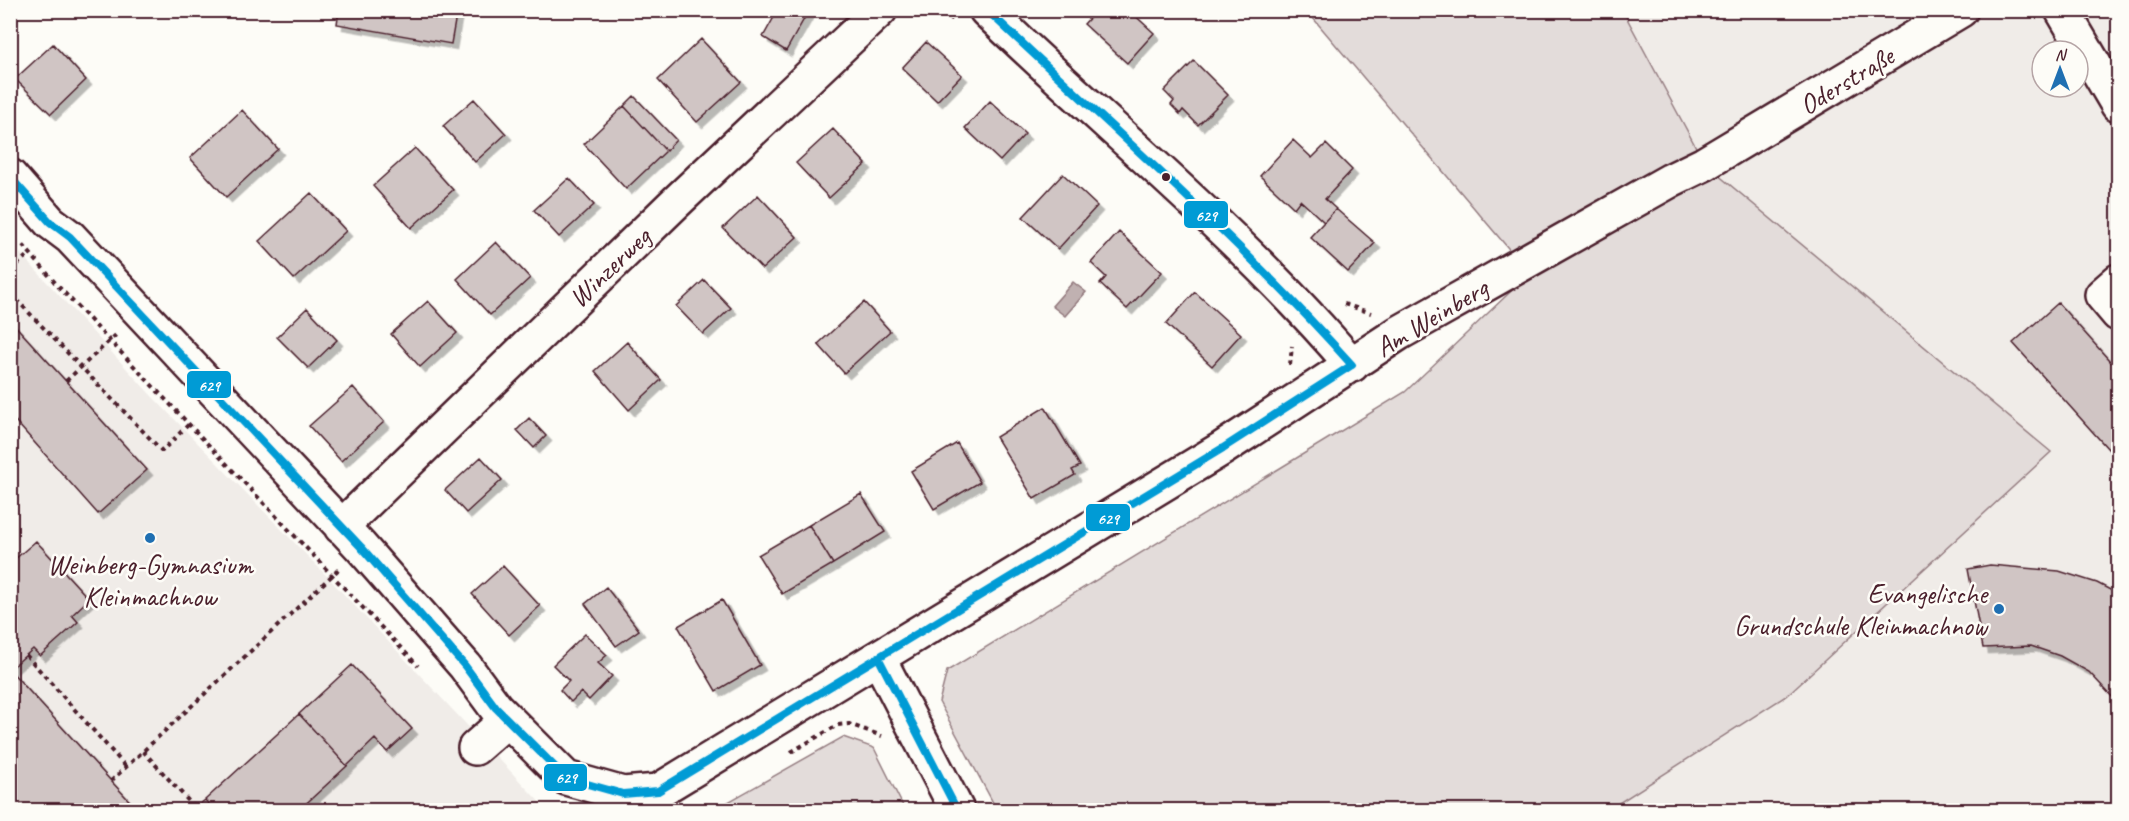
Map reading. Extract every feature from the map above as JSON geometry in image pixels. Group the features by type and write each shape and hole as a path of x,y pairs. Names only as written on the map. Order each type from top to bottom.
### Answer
{"street":[{"name":"Winzerweg","path":"351,537 673,206 880,10"},
{"name":"Oderstraße","path":"1762,130 1961,10"},
{"path":"2062,10 2118,105"},
{"path":"973,18 1065,87 1184,193 1320,327 1352,365"},
{"name":"Am Weinberg","path":"10,176 50,222 70,237 351,537 465,666 507,720 566,778 623,794 658,791 879,659 1223,448 1352,365 1390,324 1671,180 1762,130"},
{"path":"2118,281 2102,295 2118,314"},
{"path":"879,659 957,810"},
{"path":"475,748 507,720"}],"path":[{"path":"943,10 973,18"},
{"path":"19,240 189,424 424,672"},
{"path":"10,271 30,253"},
{"path":"10,293 162,451 189,424"},
{"path":"1339,299 1347,306 1390,324"},
{"path":"1289,370 1292,347 1290,338"},
{"path":"66,381 96,353"},
{"path":"111,781 331,574 346,564 351,537"},
{"path":"26,655 126,767"},
{"path":"142,752 195,808"}],"shaded area":[{"path":"1307,11 1623,11 1705,164 2051,452 1786,696 1608,810 997,810 939,702 947,671 1405,392 1527,276 1508,248"},
{"path":"1623,11 2118,11 2118,810 1608,810 1786,696 1704,164"},
{"name":"Weinberg-Gymnasium Kleinmachnow","path":"10,242 150,394 320,569 547,810 11,810"},
{"path":"1073,282 1086,292 1065,316 1052,306"},
{"path":"843,737 874,748 905,810 714,810"}],"building":[{"path":"339,10 457,10 451,44 337,24"},
{"path":"778,10 809,10 786,51 763,37"},
{"path":"1097,10 1129,10 1154,33 1127,63 1084,24"},
{"path":"701,39 741,82 697,122 658,80"},
{"path":"926,42 962,75 937,101 902,68"},
{"path":"53,44 86,80 51,114 15,79"},
{"path":"1194,61 1228,95 1198,125 1183,110 1180,114 1171,105 1174,101 1164,91"},
{"path":"634,96 676,140 666,151 624,106"},
{"path":"474,99 506,134 475,162 443,126"},
{"path":"990,101 1025,134 1000,161 965,128"},
{"path":"624,106 666,151 626,189 584,144"},
{"path":"242,110 278,149 226,197 190,158"},
{"path":"833,129 866,164 829,198 796,163"},
{"path":"1293,140 1312,158 1326,144 1352,170 1325,199 1336,209 1324,222 1300,200 1294,208 1260,176"},
{"path":"415,148 453,190 411,228 373,186"},
{"path":"1063,174 1097,206 1058,249 1023,217"},
{"path":"569,178 594,205 559,237 534,210"},
{"path":"311,193 346,231 294,279 259,241"},
{"path":"758,195 797,237 762,269 723,228"},
{"path":"1336,209 1375,243 1348,272 1310,237"},
{"path":"1119,232 1162,272 1127,309 1100,284 1106,277 1091,263"},
{"path":"496,242 530,278 490,315 457,279"},
{"path":"704,280 731,308 703,334 676,306"},
{"path":"1195,292 1241,334 1212,366 1166,324"},
{"path":"428,301 457,333 420,367 391,334"},
{"path":"864,302 890,331 844,373 818,344"},
{"path":"2058,303 2118,370 2118,460 2013,343"},
{"path":"307,308 337,340 308,368 277,337"},
{"path":"10,320 147,470 98,514 10,415"},
{"path":"627,342 661,380 629,410 595,371"},
{"path":"353,387 384,422 341,461 309,426"},
{"path":"1045,407 1080,466 1072,470 1075,475 1034,499 996,437"},
{"path":"529,418 546,436 534,448 517,430"},
{"path":"957,443 980,482 934,509 911,471"},
{"path":"481,457 502,480 466,513 445,490"},
{"path":"861,494 885,532 833,564 809,525"},
{"path":"809,525 833,564 782,594 758,555"},
{"path":"36,541 89,599 72,615 78,622 40,656 33,649 10,669 10,554 15,559"},
{"path":"1990,565 2059,571 2097,583 2118,594 2118,703 2089,672 2060,656 2031,646 1983,648 1968,569"},
{"path":"503,566 540,606 509,635 472,594"},
{"path":"606,587 639,630 616,646 585,604"},
{"path":"722,600 760,665 716,691 678,626"},
{"path":"585,634 607,655 598,663 612,676 589,700 581,692 571,702 560,690 569,681 553,665"},
{"path":"352,665 412,729 387,752 375,739 347,766 299,714"},
{"path":"10,670 138,810 20,810 10,799"},
{"path":"299,714 347,766 299,810 214,810 205,800"},
{"path":"205,800 214,810 192,810 195,808"}],"transit line":[{"name":"629","path":"987,10 1265,272 1352,365"},
{"name":"629","path":"10,177 50,222 70,237 361,547 465,666 496,708 566,778 623,794 658,791 1223,448 1352,365"},
{"name":"629","path":"879,659 957,810"}],"place":[{"name":"Weinberg-Gymnasium Kleinmachnow","path":"150,538"},
{"name":"Evangelische Grundschule Kleinmachnow","path":"1999,609"}]}
